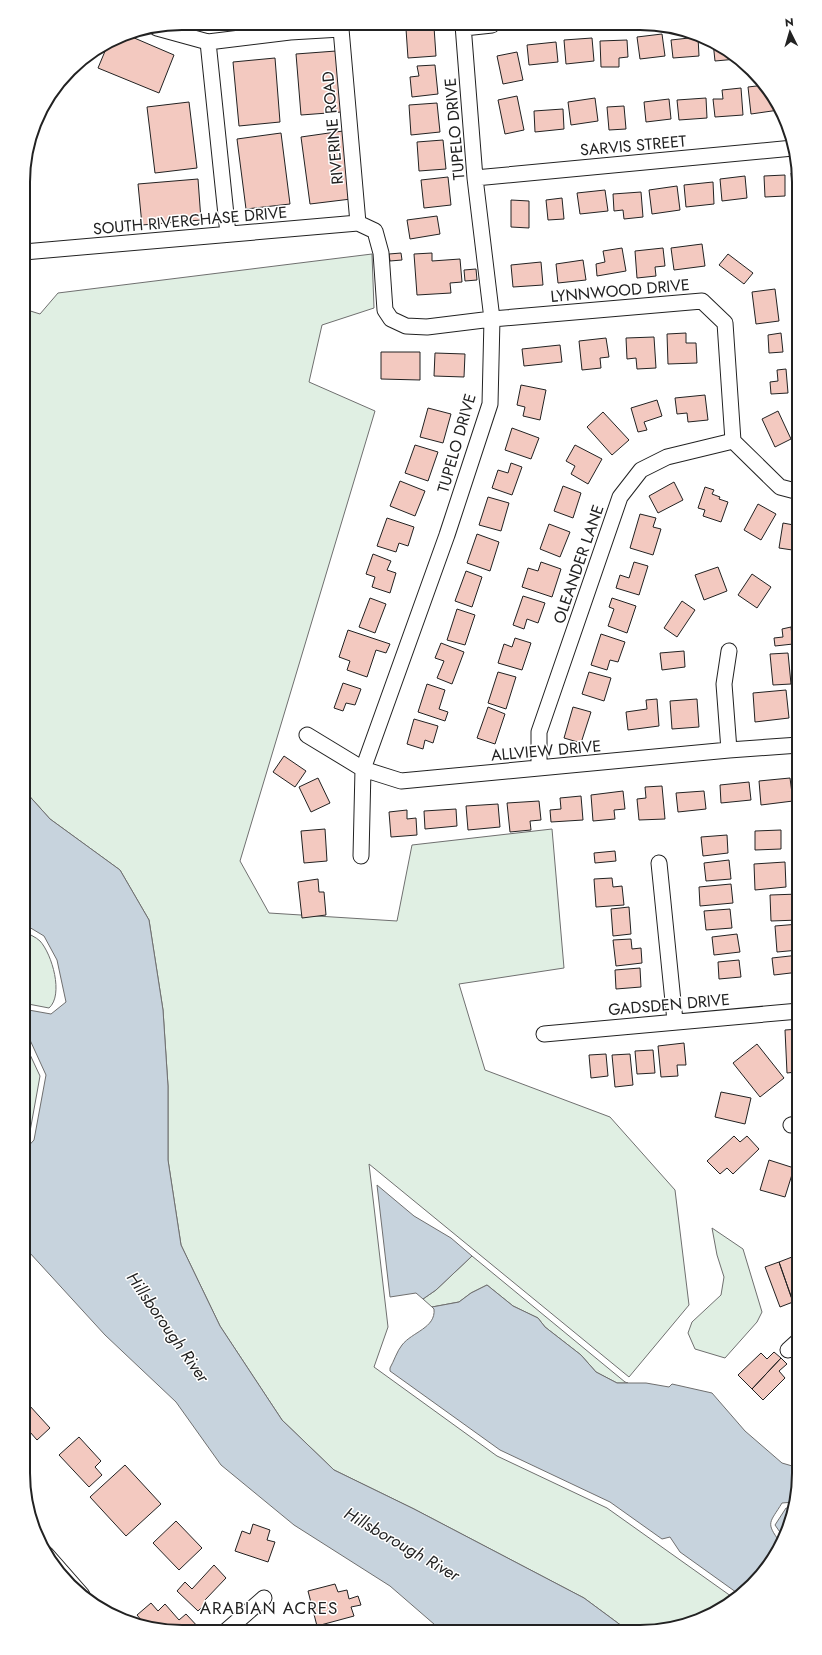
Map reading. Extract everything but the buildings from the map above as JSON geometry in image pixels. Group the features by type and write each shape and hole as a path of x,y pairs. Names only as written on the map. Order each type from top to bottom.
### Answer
{"street":[{"path":"179,30 208,42 278,30"},
{"name":"RIVERINE ROAD","path":"341,30 358,223"},
{"name":"TUPELO DRIVE","path":"361,856 363,769 447,535 490,404 492,319 475,178 464,30"},
{"path":"208,42 228,234"},
{"name":"SARVIS STREET","path":"475,178 788,148"},
{"name":"SOUTH RIVERCHASE DRIVE","path":"30,251 358,223"},
{"name":"LYNNWOOD DRIVE","path":"358,223 375,231 381,253 385,310 391,320 406,326 427,327 492,319 702,301 725,323 733,441"},
{"path":"733,441 780,486 792,490"},
{"name":"OLEANDER LANE","path":"539,768 539,732 620,497 640,470 667,458 733,441"},
{"path":"729,651 724,684 729,750"},
{"name":"ALLVIEW DRIVE","path":"307,735 363,769 401,782 729,750 792,746"},
{"path":"659,863 675,1022"},
{"name":"GADSDEN DRIVE","path":"544,1034 792,1012"},
{"path":"233,1625 264,1598"}],"green space":[{"path":"372,254 374,308 322,325 309,382 375,411 240,861 269,913 397,921 412,845 552,829 564,968 459,984 485,1070 610,1117 675,1190 689,1305 629,1377 369,1164 388,1327 374,1367 497,1456 607,1508 730,1595 716,1605 679,1620 650,1625 621,1625 584,1598 414,1509 334,1470 282,1420 220,1326 181,1245 168,1160 168,1086 163,1010 149,920 120,870 50,819 30,797 30,311 40,314 58,293"},
{"path":"30,934 40,941 44,947 49,955 55,974 56,994 49,1008 30,1004"},
{"path":"30,1055 40,1076 30,1131"},
{"path":"712,1228 743,1249 762,1312 757,1322 725,1358 695,1349 688,1333 692,1322 721,1295 724,1277 717,1255"},
{"path":"472,1256 628,1383 617,1383 596,1372 581,1355 545,1327 538,1318 513,1306 487,1285 471,1293 459,1302 432,1307 423,1299 436,1290"}],"water":[{"name":"Hillsborough River","path":"30,797 50,819 120,870 149,920 163,1010 168,1086 168,1160 181,1245 220,1326 282,1420 334,1470 414,1509 584,1598 621,1625 435,1625 390,1586 294,1525 221,1465 176,1402 105,1335 30,1253 30,1144 34,1140 46,1075 30,1040 30,1010 51,1014 66,1002 57,960 44,936 30,928"},
{"path":"377,1185 414,1216 451,1238 472,1256 436,1290 423,1299 416,1293 390,1297"},
{"path":"487,1285 513,1306 538,1318 545,1327 581,1355 596,1372 617,1383 646,1383 669,1387 672,1384 712,1393 745,1431 782,1463 792,1466 792,1483 789,1502 782,1503 771,1522 772,1530 777,1538 772,1549 761,1565 740,1587 735,1591 680,1552 670,1537 662,1539 610,1502 500,1450 390,1371 399,1350 406,1340 431,1321 434,1315 434,1309 432,1307 459,1302 471,1293"},
{"path":"786,1508 788,1508 780,1532 775,1525"}],"district":[{"name":"ARABIAN ACRES","path":"269,1608"}]}
